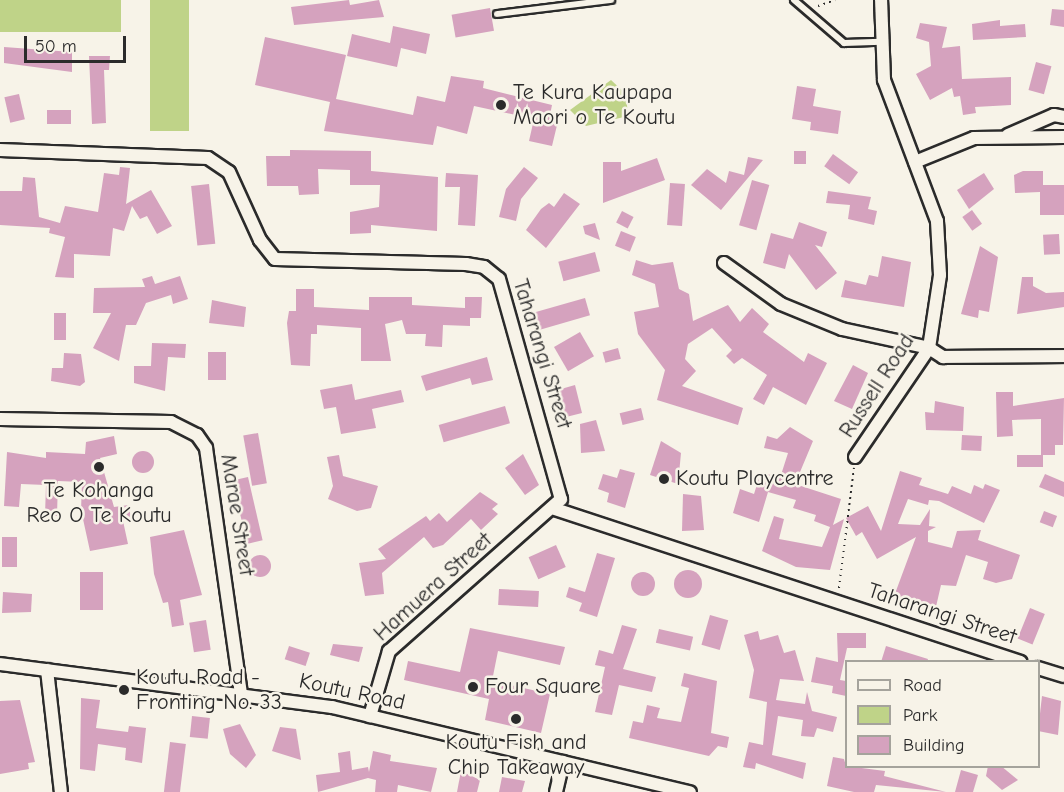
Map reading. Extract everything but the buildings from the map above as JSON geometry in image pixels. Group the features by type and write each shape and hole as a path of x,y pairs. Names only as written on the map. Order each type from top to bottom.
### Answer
{"street":[{"name":"Russell Road","path":"855,457 929,348 935,332 940,236 915,162 893,111 881,42 881,0"},
{"path":"915,162 963,140 1007,135 1054,115 1064,117"},
{"path":"1007,135 1044,142 1064,137"},
{"name":"Taharangi Street","path":"0,150 208,158 229,172 260,240 275,259 466,264 493,272 561,494 555,508 1014,660"},
{"path":"724,263 748,285 813,319 929,348 945,357 1064,356"},
{"name":"Marae Street","path":"0,419 171,422 197,435 206,448 241,694"},
{"name":"Hamuera Street","path":"370,716 383,662 396,643 555,508"},
{"name":"Koutu Road","path":"0,664 241,694 370,716 690,792"},
{"name":"Taharangi Street","path":"1040,669 1064,676"},
{"path":"47,670 61,792"},
{"path":"556,792 563,762"}],"lane":[{"path":"497,14 611,0"},
{"path":"794,0 844,43 881,42"}],"path":[{"path":"807,9 835,0"},
{"path":"835,602 855,457"}],"green space":[{"path":"0,0 121,0 121,32 0,32"},
{"path":"150,0 189,0 189,131 150,131"},
{"path":"611,80 626,94 628,116 586,126 570,110"}],"place":[{"name":"Te Kura Kaupapa Maori o Te Koutu","path":"501,105"},
{"name":"Te Kohanga Reo O Te Koutu","path":"99,467"},
{"name":"Koutu Playcentre","path":"664,479"},
{"name":"Four Square","path":"473,687"},
{"name":"Koutu Road - Fronting No. 33","path":"124,690"},
{"name":"Koutu Fish and Chip Takeaway","path":"516,719"}]}
